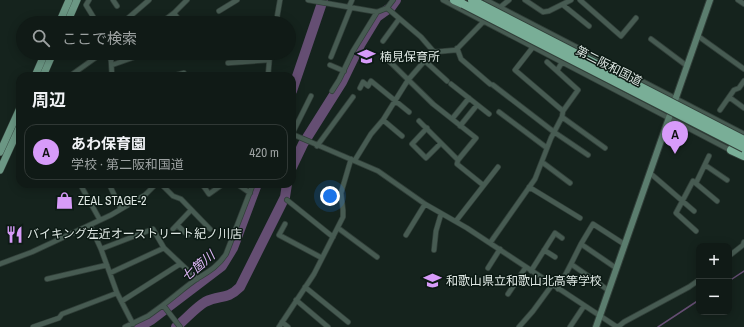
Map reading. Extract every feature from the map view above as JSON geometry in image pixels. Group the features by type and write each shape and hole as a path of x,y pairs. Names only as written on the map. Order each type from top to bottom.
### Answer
{"highway":[{"name":"第二阪和国道","path":"472,0 744,140"},
{"name":"第二阪和国道","path":"457,1 744,148"},
{"path":"731,150 744,157"}],"main road":[{"path":"62,16 70,0"},
{"path":"69,16 77,0"},
{"path":"37,72 42,60"},
{"path":"45,72 50,60"},
{"path":"0,152 16,117"},
{"path":"0,170 16,135"}],"street":[{"path":"89,0 86,5 93,16"},
{"path":"112,0 117,6"},
{"path":"129,16 149,0"},
{"path":"171,16 187,0"},
{"path":"219,11 237,0"},
{"path":"277,16 280,0"},
{"path":"308,0 377,12 388,9 393,0"},
{"path":"330,57 352,0"},
{"path":"443,0 731,150"},
{"path":"486,0 744,134"},
{"path":"279,327 314,274 343,217 340,193 353,160 383,120 408,80 434,52 456,50 509,0"},
{"path":"525,0 543,12 564,5 569,0"},
{"path":"580,0 621,36 636,18"},
{"path":"738,0 744,4"},
{"path":"596,327 624,244 677,99 709,1"},
{"path":"564,5 589,26"},
{"path":"388,9 421,37 434,52"},
{"path":"332,91 344,71 353,51 377,12"},
{"path":"383,42 399,19"},
{"path":"698,36 744,69"},
{"path":"651,39 687,66"},
{"path":"533,47 515,70 563,111"},
{"path":"457,48 461,59 554,132 588,155"},
{"path":"76,72 92,60"},
{"path":"110,60 112,72"},
{"path":"112,65 126,60"},
{"path":"228,63 269,60 268,72"},
{"path":"388,60 433,104 476,138 458,160"},
{"path":"425,61 449,83 488,114"},
{"path":"490,243 529,187 542,162 554,132 562,117 563,111 578,90 547,62"},
{"path":"557,71 562,62"},
{"path":"330,65 344,71"},
{"path":"360,88 364,82 368,86 371,81 409,112"},
{"path":"720,110 734,90 739,88 744,82"},
{"path":"296,126 312,96"},
{"path":"317,146 353,97"},
{"path":"729,97 744,108"},
{"path":"452,119 469,98"},
{"path":"460,126 477,105"},
{"path":"499,112 547,148"},
{"path":"562,117 605,148"},
{"path":"383,120 402,136"},
{"path":"419,121 458,160 457,164 483,185"},
{"path":"426,128 412,144 426,158 440,143"},
{"path":"296,136 378,171 425,204 456,221 618,327 624,322 690,288 696,283"},
{"path":"696,184 709,156"},
{"path":"542,162 570,183"},
{"path":"705,165 727,180"},
{"path":"456,221 498,167"},
{"path":"650,172 694,211"},
{"path":"696,231 676,213 693,181 717,201"},
{"path":"529,187 580,218"},
{"path":"82,188 100,220"},
{"path":"111,188 121,209"},
{"path":"0,264 32,252 100,220 145,195 152,188"},
{"path":"165,188 173,196 181,199 210,229"},
{"path":"205,188 209,194 217,188"},
{"path":"243,188 250,193"},
{"path":"125,327 165,307 197,279 221,262 226,254 252,188"},
{"path":"287,200 333,237"},
{"path":"406,235 425,204"},
{"path":"173,229 191,210"},
{"path":"434,250 436,231 441,214"},
{"path":"177,224 188,235"},
{"path":"285,224 279,235 322,258"},
{"path":"558,289 593,224 624,244"},
{"path":"90,225 101,249 117,293 133,324"},
{"path":"338,228 376,257"},
{"path":"101,249 153,229 164,248 197,279"},
{"path":"508,294 544,250 555,233 562,238"},
{"path":"581,244 616,268"},
{"path":"732,254 744,245"},
{"path":"110,273 164,248"},
{"path":"488,268 500,250"},
{"path":"544,250 554,257"},
{"path":"122,301 180,264"},
{"path":"571,264 608,290"},
{"path":"47,279 107,265"},
{"path":"519,327 533,312 552,285"},
{"path":"305,287 348,322"},
{"path":"33,327 59,318 62,314 117,293"},
{"path":"296,300 328,327"},
{"path":"570,327 584,306"},
{"path":"165,307 180,327"},
{"path":"282,322 288,327"}],"waterway":[{"name":"七箇川","path":"296,79 323,0"},
{"path":"296,159 303,144 342,82 360,45 377,17 391,7 396,0"},
{"name":"七箇川","path":"139,327 151,320 222,266 233,248 256,188"},
{"path":"176,327 205,302 215,298 227,296 240,287 285,197 286,188"},
{"path":"732,279 744,271"},
{"path":"658,327 696,302"}],"place":[{"name":"楠見保育所","path":"367,57"},
{"name":"あわ保育園","path":"675,154"},
{"name":"ZEAL STAGE-2","path":"65,201"},
{"name":"バイキング左近オーストリート紀ノ川店","path":"14,234"},
{"name":"和歌山県立和歌山北高等学校","path":"433,281"}]}
